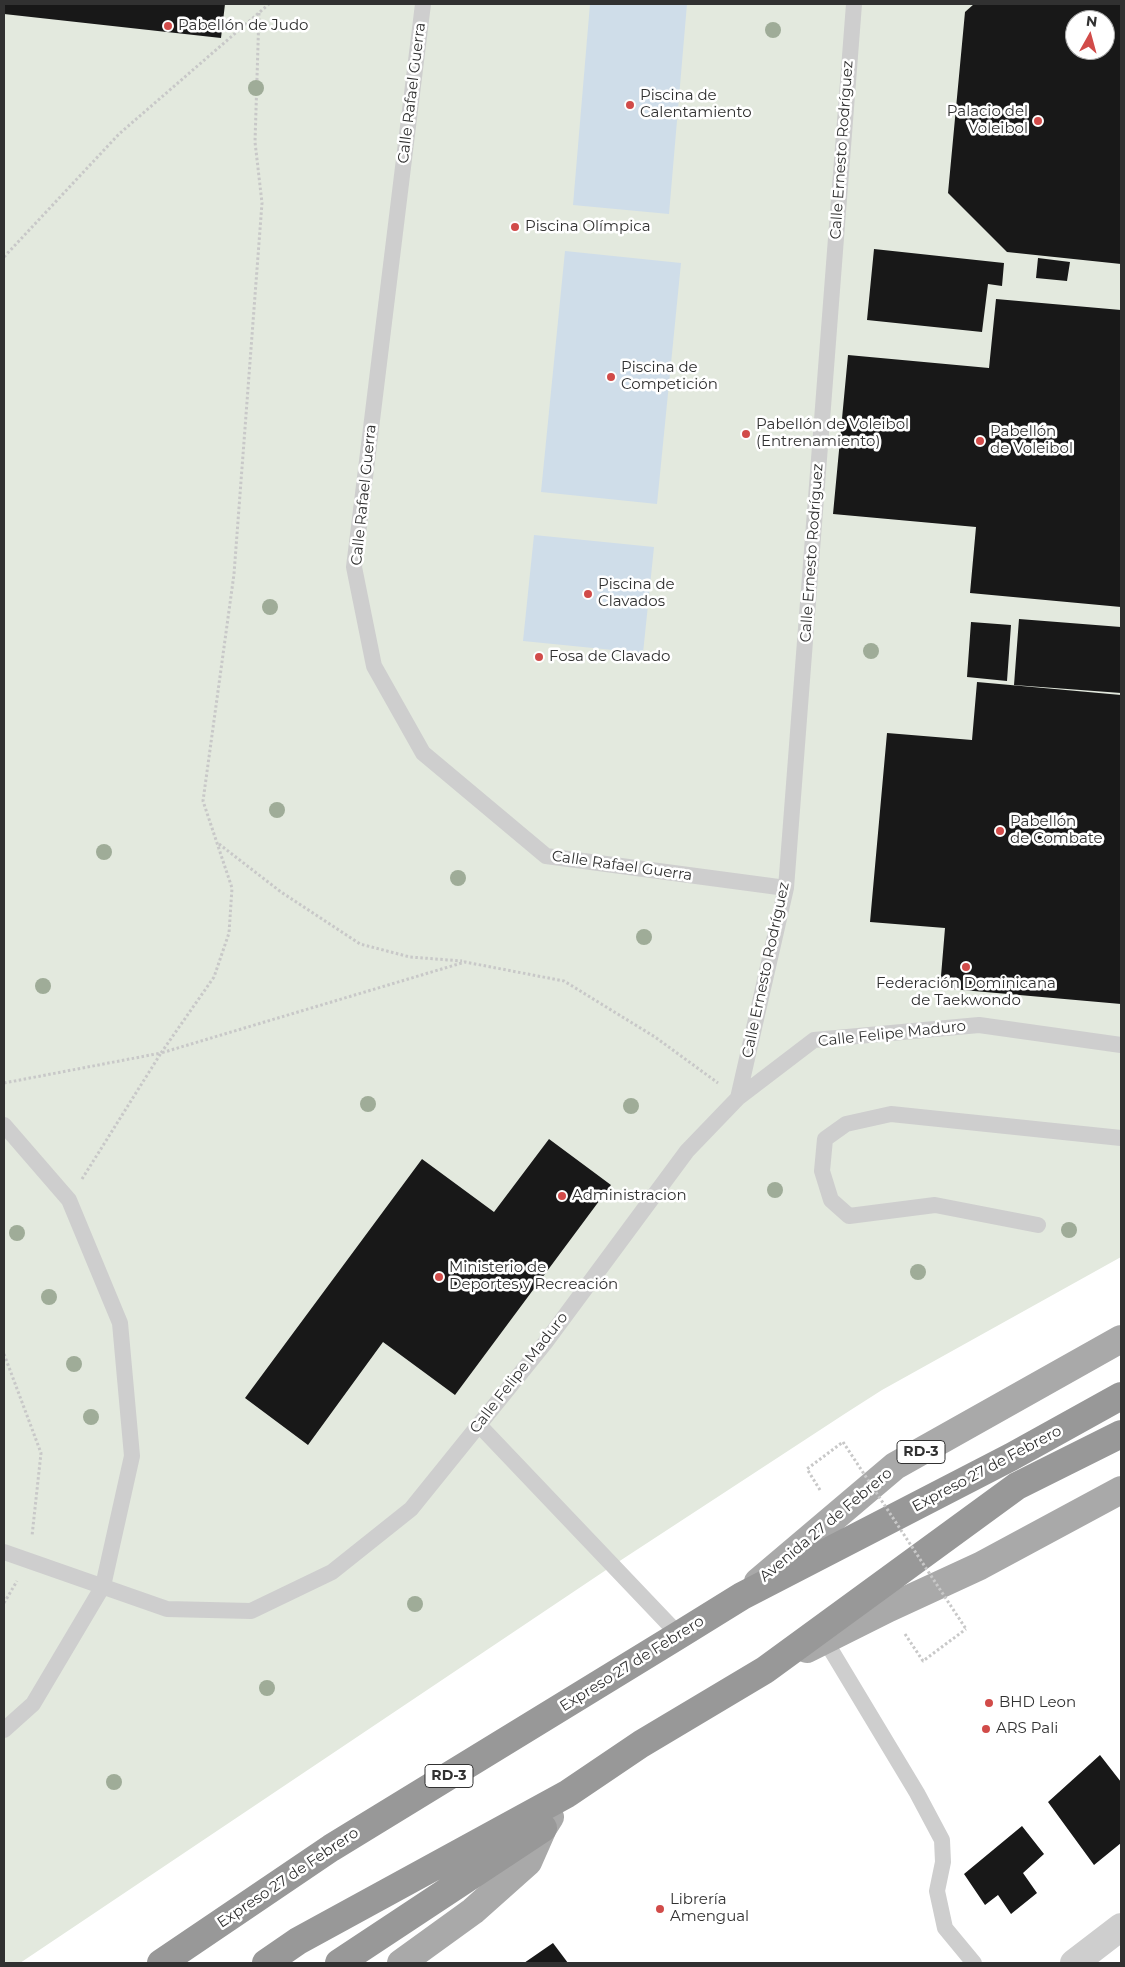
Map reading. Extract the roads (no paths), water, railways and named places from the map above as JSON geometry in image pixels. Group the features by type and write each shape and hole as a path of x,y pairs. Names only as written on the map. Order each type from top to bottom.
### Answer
{"highway":[{"name":"Expreso 27 de Febrero","path":"162,1963 331,1848 742,1596 1010,1458 1121,1396"},
{"name":"Expreso 27 de Febrero","path":"266,1963 298,1941 567,1794 641,1744 765,1670 1017,1486 1121,1434"},
{"path":"339,1963 543,1828"}],"main road":[{"name":"Avenida 27 de Febrero","path":"742,1596 894,1466 1121,1339"},
{"path":"765,1670 889,1608 980,1566 1121,1490"},
{"path":"401,1963 473,1911 528,1862 543,1828 567,1794"}],"street":[{"path":"1074,1963 1121,1927"}],"lane":[{"name":"Calle Rafael Guerra","path":"422,4 354,567 374,666 423,753 546,856 786,888"},
{"name":"Calle Ernesto Rodríguez","path":"738,1098 786,888 854,4"},
{"name":"Calle Felipe Maduro","path":"4,1552 167,1609 251,1611 332,1572 411,1508 545,1343 687,1151 738,1098 814,1040 979,1025 1121,1044"},
{"path":"1038,1225 935,1205 849,1216 831,1200 822,1171 825,1139 846,1124 891,1114 1121,1138"},
{"path":"4,1125 69,1200 120,1323 132,1456 103,1586 33,1704 4,1730"},
{"path":"479,1425 679,1636"},
{"path":"825,1640 917,1793 942,1840 943,1862 937,1891 945,1928 974,1963"}],"place":[{"name":"Pabellón de Judo","path":"168,26"},
{"name":"Piscina de Calentamiento","path":"630,105"},
{"name":"Palacio del Voleibol","path":"1038,121"},
{"name":"Piscina Olímpica","path":"515,227"},
{"name":"Piscina de Competición","path":"611,377"},
{"name":"Pabellón de Voleibol (Entrenamiento)","path":"746,434"},
{"name":"Pabellón de Voleibol","path":"980,441"},
{"name":"Piscina de Clavados","path":"588,594"},
{"name":"Fosa de Clavado","path":"539,657"},
{"name":"Pabellón de Combate","path":"1000,831"},
{"name":"Federación Dominicana de Taekwondo","path":"966,967"},
{"name":"Administracion","path":"562,1196"},
{"name":"Ministerio de Deportes y Recreación","path":"439,1277"},
{"name":"BHD Leon","path":"989,1703"},
{"name":"ARS Pali","path":"986,1729"},
{"name":"Librería Amengual","path":"660,1909"}]}
